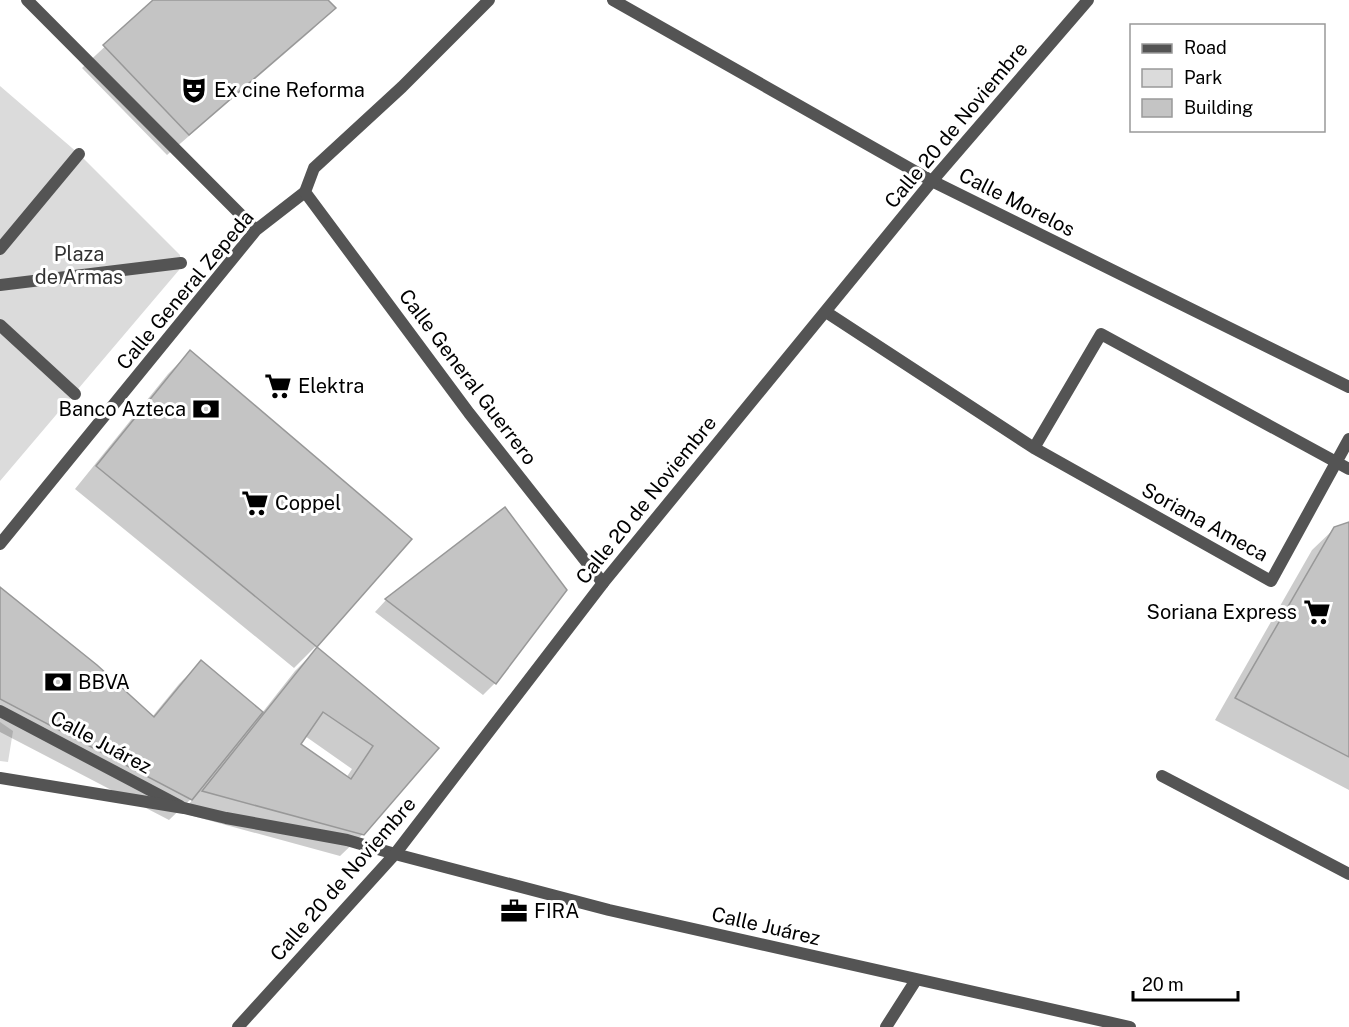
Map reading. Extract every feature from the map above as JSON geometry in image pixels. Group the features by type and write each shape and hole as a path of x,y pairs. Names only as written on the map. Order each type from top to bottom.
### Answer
{"street":[{"path":"27,0 256,230"},
{"name":"Calle General Zepeda","path":"0,544 256,230 305,192 314,168 402,87 489,0"},
{"name":"Calle Morelos","path":"613,0 932,181 1349,387"},
{"name":"Calle 20 de Noviembre","path":"243,1025 395,854 603,583 932,181 1089,0"},
{"path":"0,249 79,154"},
{"name":"Calle General Guerrero","path":"305,192 469,413 603,583"},
{"path":"0,285 181,262"},
{"name":"Soriana Ameca","path":"826,312 1034,448 1270,581 1349,439"},
{"path":"0,325 75,394"},
{"path":"1034,448 1101,334 1349,470"},
{"name":"Calle Juárez","path":"0,711 184,808 347,840 609,910 1130,1027"},
{"path":"1162,776 1349,874"},
{"path":"0,778 184,808"},
{"path":"886,1027 916,980"}],"green space":[{"name":"Plaza de Armas","path":"0,86 79,154 180,255 181,263 179,270 0,481"},
{"path":"0,722 13,731 8,762 0,761"}],"building":[{"name":"Ex cine Reforma","path":"153,0 328,0 336,8 189,135 103,45"},
{"name":"Coppel","path":"190,350 412,539 317,647 96,466"},
{"path":"505,507 567,590 496,684 385,599"},
{"name":"Soriana Express","path":"1349,522 1349,757 1235,698 1334,527"},
{"name":"BBVA","path":"0,587 97,665 154,717 201,660 263,712 192,800 0,699"},
{"path":"317,647 439,748 364,835 202,791","holes":["323,712 373,746 351,779 301,744"]}],"place":[{"name":"Ex cine Reforma","path":"194,90"},
{"name":"Elektra","path":"278,386"},
{"name":"Banco Azteca","path":"206,409"},
{"name":"Coppel","path":"255,503"},
{"name":"Soriana Express","path":"1317,612"},
{"name":"BBVA","path":"58,682"},
{"name":"FIRA","path":"514,911"}]}
